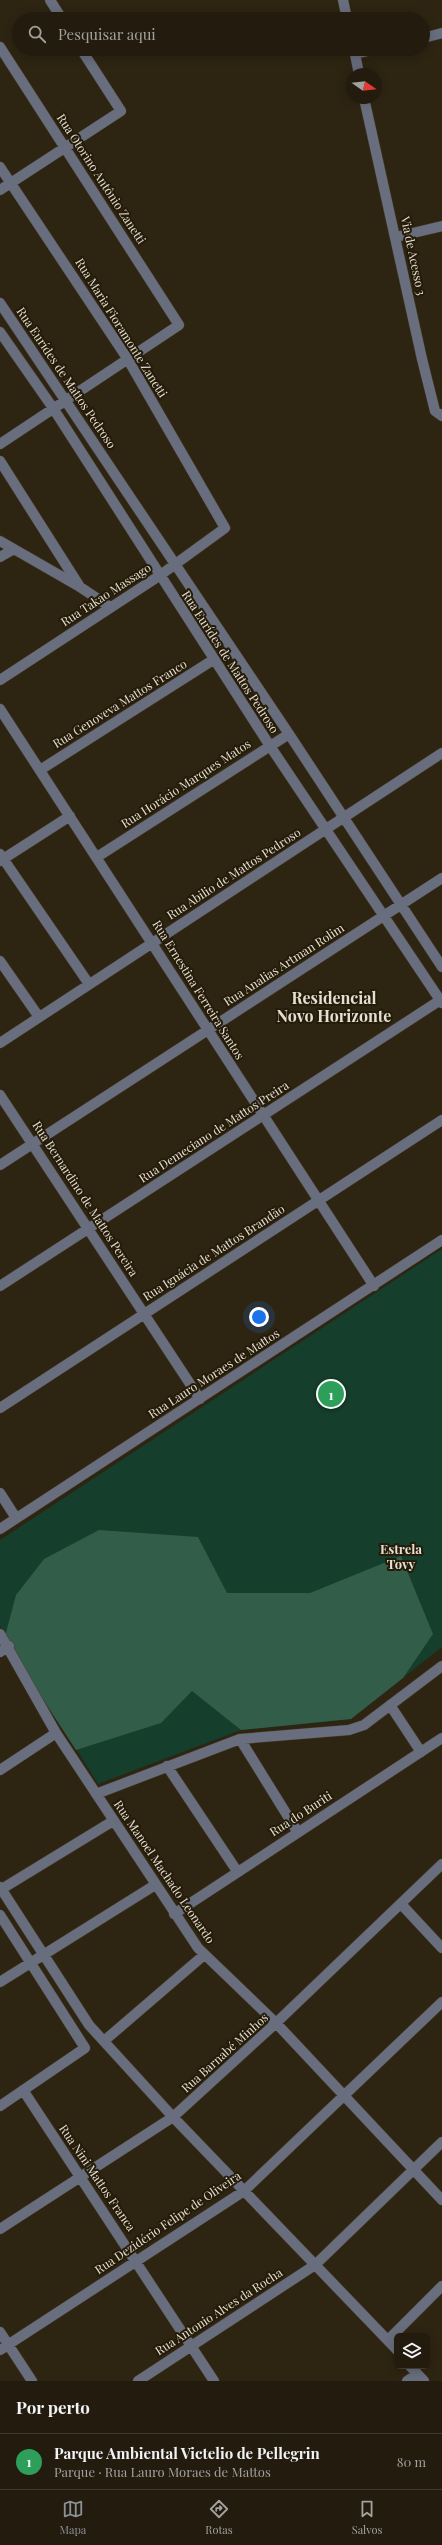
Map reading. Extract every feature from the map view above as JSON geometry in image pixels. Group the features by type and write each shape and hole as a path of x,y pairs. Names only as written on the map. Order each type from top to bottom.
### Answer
{"street":[{"path":"50,0 58,12"},
{"path":"344,0 346,12"},
{"path":"430,37 442,34"},
{"name":"Rua Otorino Antônio Zanetti","path":"0,47 179,325 128,358"},
{"path":"0,190 121,111 86,56"},
{"path":"355,56 358,68"},
{"name":"Via de Acesso 3","path":"365,104 435,411 442,416"},
{"name":"Rua Maria Fioramonte Zanetti","path":"0,167 128,358 225,528"},
{"path":"396,237 442,226"},
{"name":"Rua Eurídes de Mattos Pedroso","path":"0,303 289,734 442,967"},
{"name":"Rua Eurídes de Mattos Pedroso","path":"0,332 53,408 213,660 441,1001"},
{"path":"0,444 128,358"},
{"path":"0,461 80,587"},
{"name":"Rua Takao Massago","path":"0,680 159,576 225,528"},
{"path":"0,541 80,587 110,607"},
{"path":"0,557 14,549"},
{"name":"Rua Genoveva Mattos Franco","path":"40,770 213,660"},
{"name":"Rua Ernestina Ferreira Santos","path":"0,709 153,942 262,1116 374,1286"},
{"name":"Rua Horácio Marques Matos","path":"97,857 289,734"},
{"name":"Rua Abilio de Mattos Pedroso","path":"0,1043 153,942 326,831 344,817 442,753"},
{"path":"70,816 1,858 89,984"},
{"name":"Rua Analias Artman Rolim","path":"0,1165 442,878"},
{"path":"0,960 39,1017"},
{"name":"Rua Demeciano de Mattos Preira","path":"0,1286 441,1001"},
{"name":"Rua Bernardino de Mattos Pereira","path":"0,1095 200,1399"},
{"name":"Rua Ignácia de Mattos Brandão","path":"0,1408 442,1120"},
{"name":"Rua Lauro Moraes de Mattos","path":"0,1529 374,1286 442,1240"},
{"path":"0,1493 16,1518"},
{"name":"Rua Manoel Machado Leonardo","path":"0,1634 4,1649 56,1733 174,1914 204,1955 276,2023 442,2200"},
{"path":"96,1794 240,1738 349,1730 364,1725 442,1666"},
{"path":"390,1705 421,1752"},
{"path":"0,1770 56,1733"},
{"path":"240,1738 297,1831"},
{"name":"Rua do Buriti","path":"174,1914 297,1831 442,1738"},
{"path":"167,1766 237,1871"},
{"path":"113,1821 1,1889 45,1954 90,2025 173,2117 394,2347"},
{"name":"Rua Barnabé Minhos","path":"0,2229 173,2117 276,2023 442,1864"},
{"path":"0,1982 155,1885"},
{"path":"401,1904 442,1948"},
{"path":"0,1915 85,2048 0,2106"},
{"path":"104,2041 204,1955"},
{"name":"Rua Dezidério Felipe de Oliveira","path":"0,2350 244,2191 442,2002"},
{"name":"Rua Nini Mattos Franca","path":"23,2090 214,2381"},
{"name":"Rua Antonio Alves da Rocha","path":"138,2381 315,2265 413,2168 442,2142"},
{"path":"388,2340 442,2286"},
{"path":"0,2332 32,2381"},
{"path":"413,2369 421,2378"},
{"path":"407,2381 421,2378"}],"green space":[{"path":"442,1249 442,1647 351,1719 241,1730 98,1784 0,1626 0,1540"},
{"path":"99,1530 198,1537 227,1593 310,1593 401,1556 433,1634 403,1678 351,1719 241,1730 192,1691 161,1723 76,1750 4,1640 16,1595 44,1559"}],"place":[{"name":"Parque Ambiental Victelio de Pellegrin","path":"331,1394"}],"district":[{"name":"Residencial Novo Horizonte","path":"334,1007"},
{"name":"Estrela Tovy","path":"401,1556"}]}
